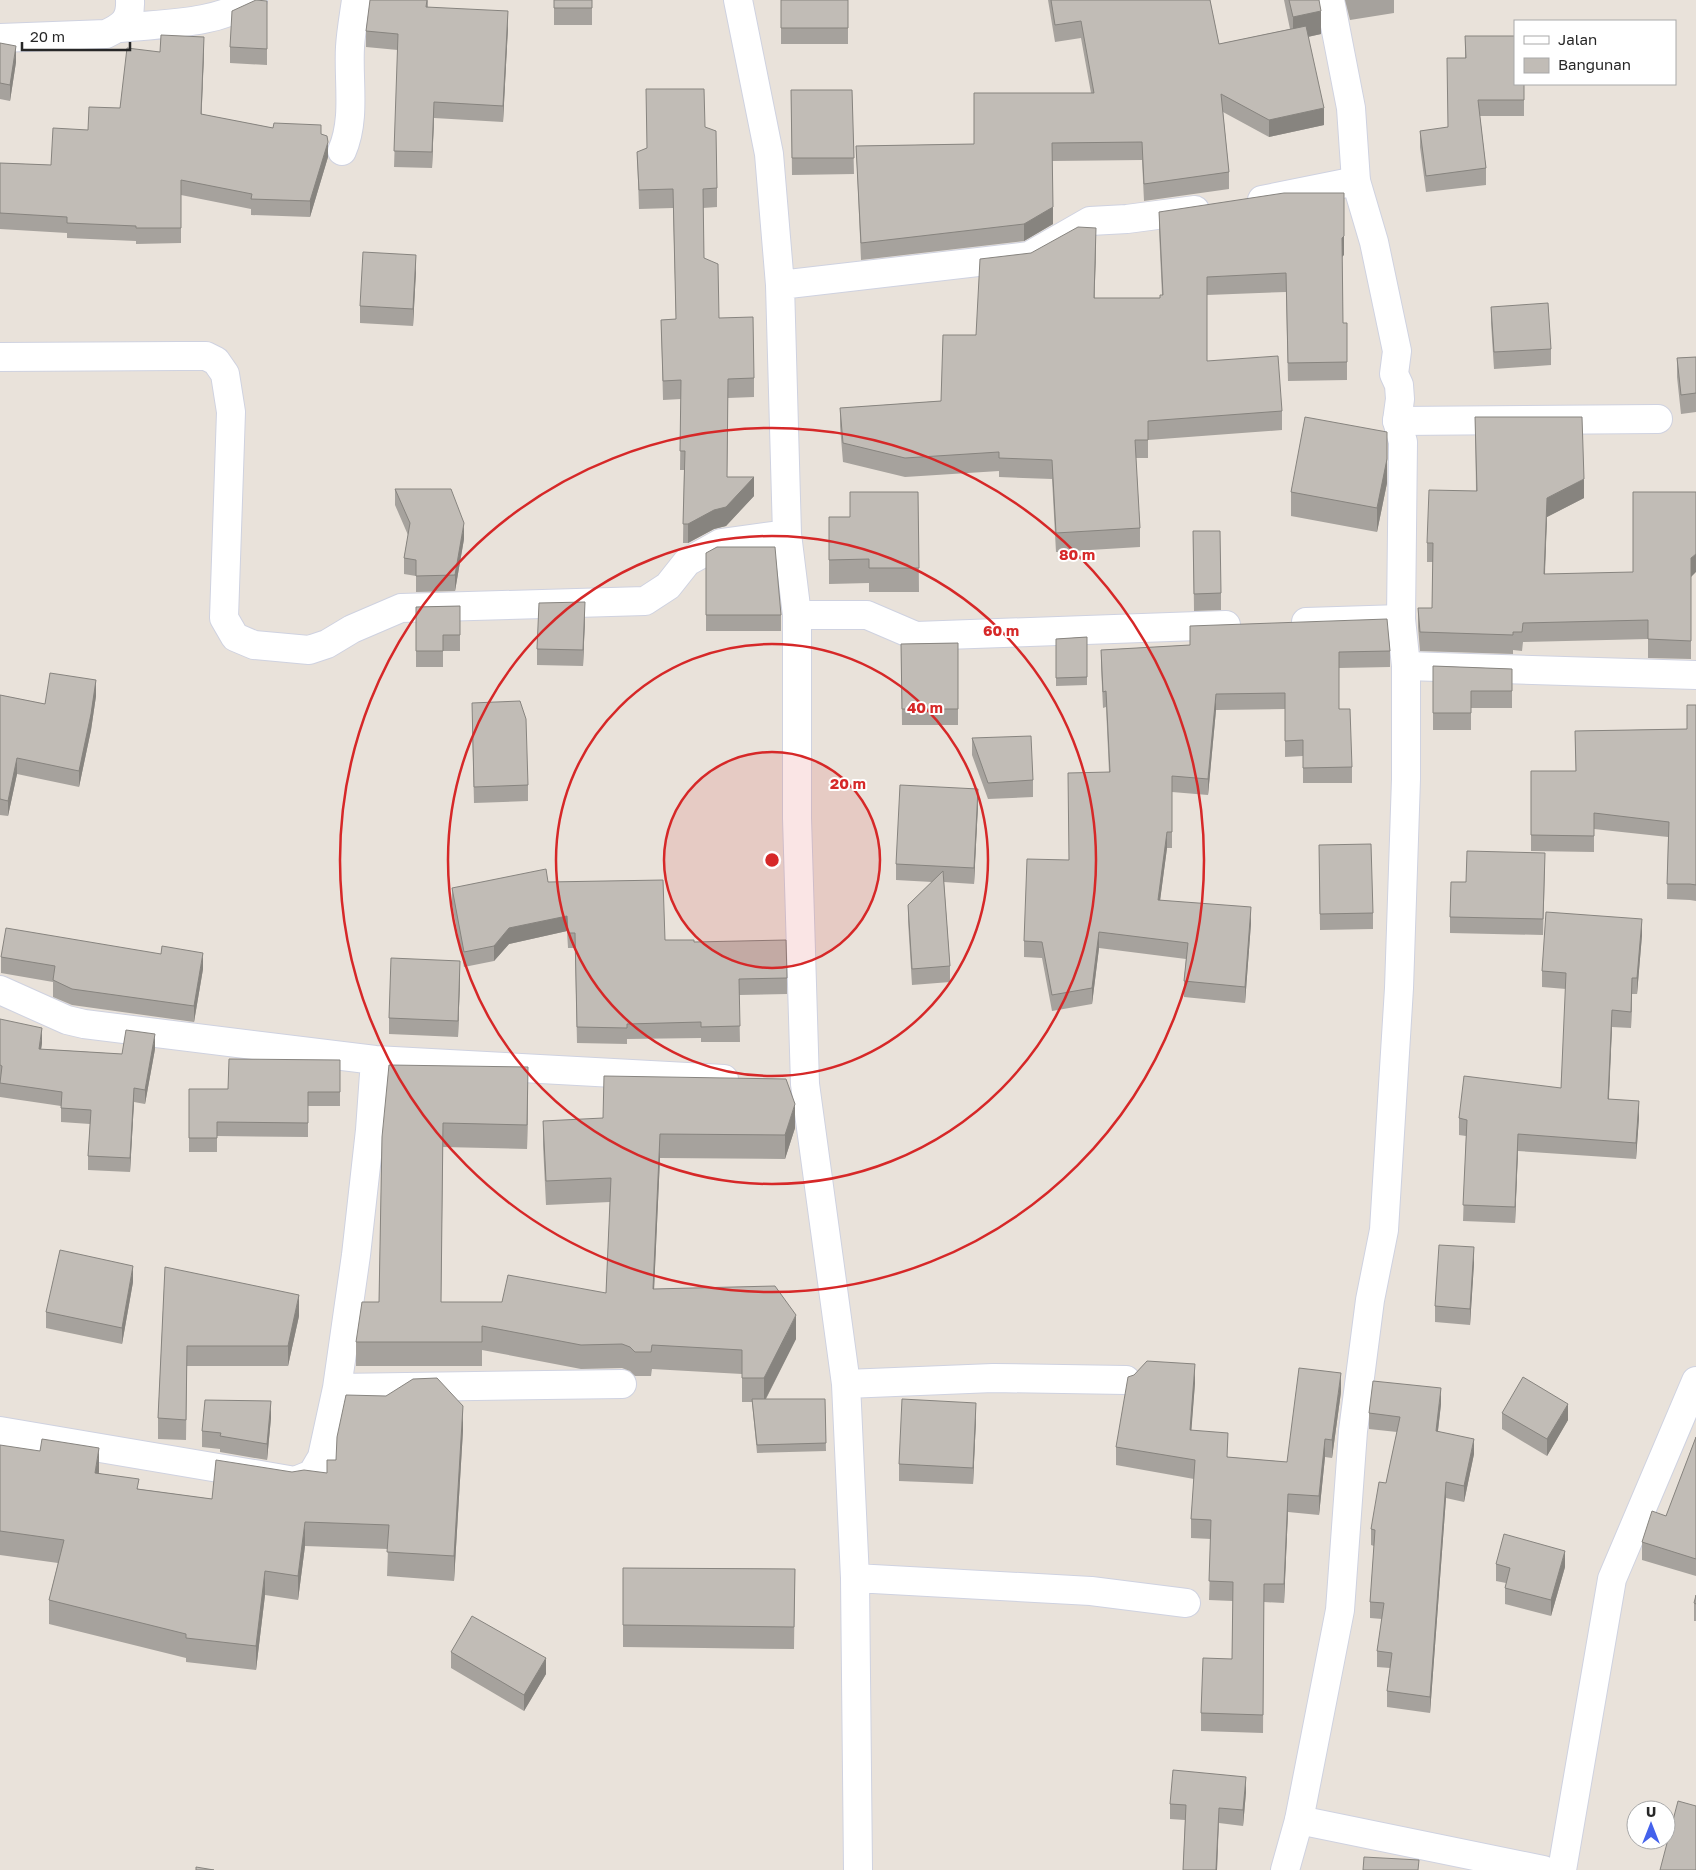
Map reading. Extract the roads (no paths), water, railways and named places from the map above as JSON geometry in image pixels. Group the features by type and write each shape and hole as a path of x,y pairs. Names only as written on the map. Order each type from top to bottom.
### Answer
{"street":[{"path":"120,28 130,13 130,0"},
{"path":"0,38 106,34 120,28 220,17 238,10 253,0"},
{"path":"342,151 348,138 351,91 350,47 356,0"},
{"path":"738,0 769,154 780,285 787,534 797,615 797,818 805,1084 846,1384 855,1578 858,1870"},
{"path":"1285,1870 1299,1820 1340,1610 1353,1431 1370,1300 1384,1230 1399,988 1406,779 1406,666 1401,618 1403,442 1397,421 1400,399 1399,386 1394,374 1397,351 1374,242 1356,181 1351,108 1330,0"},
{"path":"780,285 1029,256 1090,220 1127,219 1225,206 1356,181"},
{"path":"0,357 206,356 216,361 225,374 231,412 224,618 234,637 254,645 308,650 327,644 352,629 401,608 645,601 668,586 687,562 721,543 787,534"},
{"path":"1397,421 1658,419"},
{"path":"797,615 867,615 916,636 1254,624"},
{"path":"1284,623 1401,618"},
{"path":"1406,666 1696,676"},
{"path":"0,990 67,1020 84,1024 375,1060 747,1081"},
{"path":"0,1432 295,1481 312,1474 322,1457 337,1388 356,1255 370,1130 375,1060"},
{"path":"776,1082 805,1084"},
{"path":"846,1384 992,1378 1126,1380"},
{"path":"1562,1870 1612,1579 1696,1381"},
{"path":"337,1388 622,1384"},
{"path":"855,1578 1090,1591 1186,1603"},
{"path":"1299,1820 1543,1870"}]}
